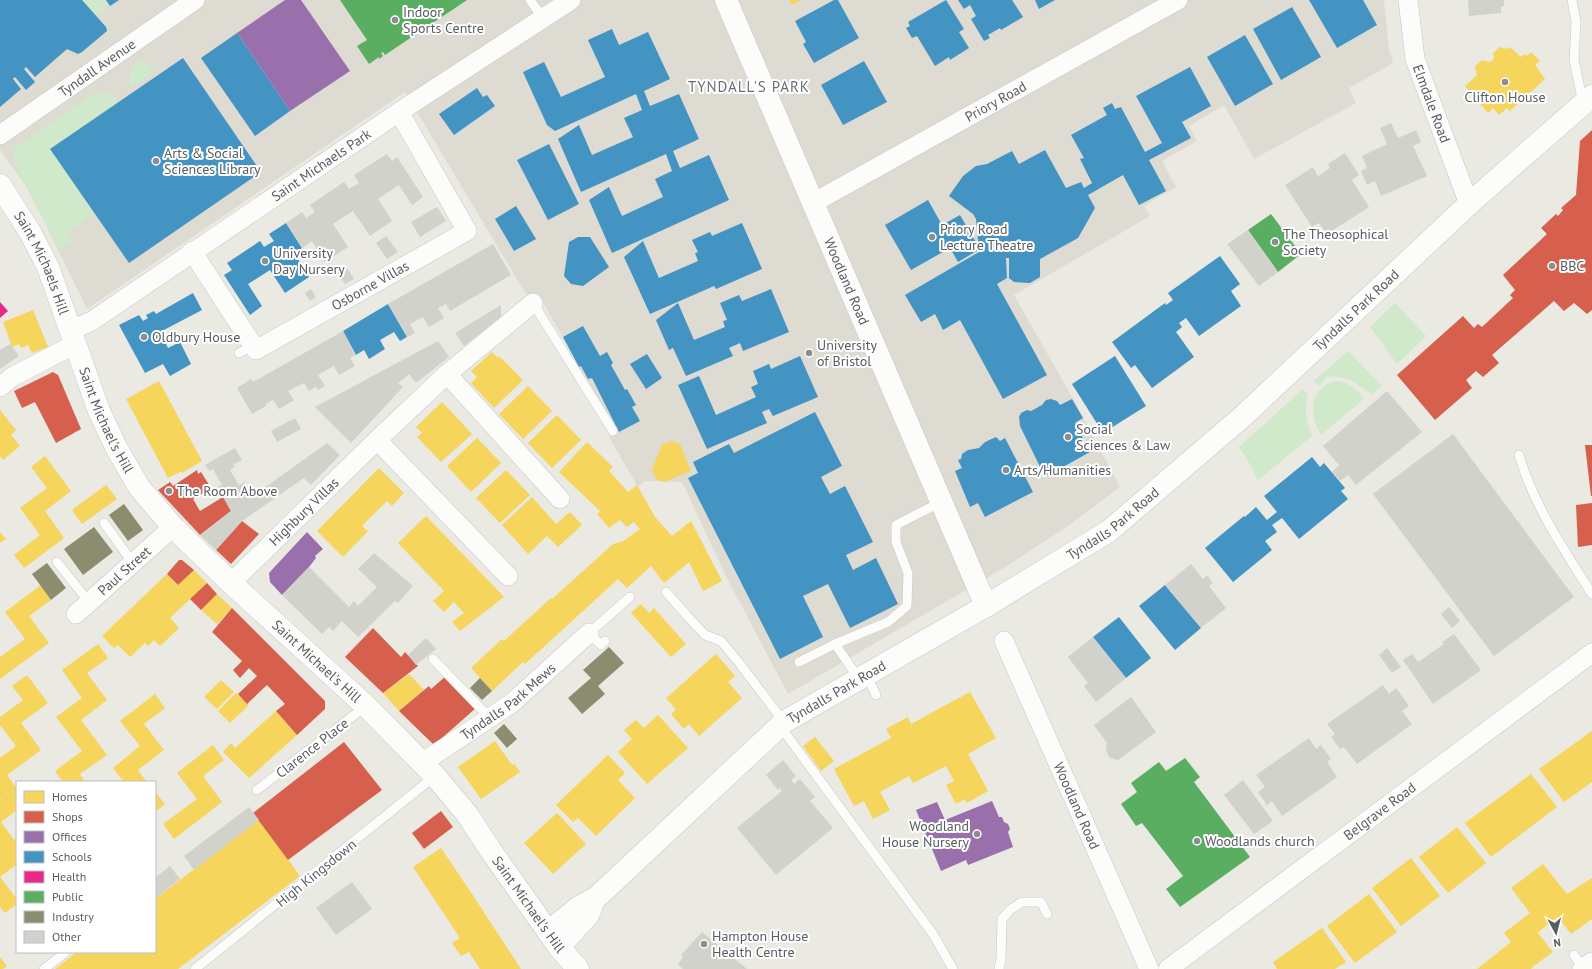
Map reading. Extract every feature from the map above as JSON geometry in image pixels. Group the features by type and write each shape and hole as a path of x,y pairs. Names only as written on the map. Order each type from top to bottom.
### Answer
{"street":[{"name":"Tyndall Avenue","path":"0,135 195,0"},
{"name":"Saint Michaels Park","path":"1,391 18,374 73,337 92,321 192,251 399,112 571,0"},
{"name":"Woodland Road","path":"726,0 813,204 893,376 941,502 986,606"},
{"name":"Priory Road","path":"813,204 1178,0"},
{"name":"Elmdale Road","path":"1408,0 1416,59 1469,204"},
{"name":"Tyndalls Park Road","path":"553,940 588,915 596,898 782,724 986,606 1109,531 1242,417 1469,204 1588,99"},
{"name":"Osborne Villas","path":"192,251 246,349 256,350 467,231 399,112"},
{"name":"Saint Michaels Hill","path":"0,185 30,232 48,268 73,337"},
{"name":"Highbury Villas","path":"231,583 377,440 447,374 533,303"},
{"name":"Saint Michael's Hill","path":"73,337 99,411 117,449 139,487 173,527 231,583 366,706 429,769 467,814 553,940 578,969"},
{"path":"447,374 560,499"},
{"path":"377,440 508,576"},
{"name":"Paul Street","path":"82,608 173,527"},
{"name":"Tyndalls Park Mews","path":"429,769 490,718 512,703 597,637"},
{"name":"Woodland Road","path":"1004,641 1149,969"},
{"name":"Belgrave Road","path":"1168,969 1592,653"}],"lane":[{"path":"530,0 543,18"},
{"path":"1572,0 1576,22 1574,60 1588,99"},
{"path":"533,303 613,432"},
{"path":"1519,455 1525,476 1554,535 1592,594"},
{"path":"799,662 835,644 888,622 907,606 908,573 896,542 896,525 941,502"},
{"path":"104,523 133,562"},
{"path":"57,562 82,608"},
{"path":"666,592 705,635 721,641 740,664 932,934 953,969"},
{"path":"597,637 630,597"},
{"path":"835,644 876,695"},
{"path":"433,659 490,718"},
{"name":"Clarence Place","path":"257,790 366,706"},
{"name":"High Kingsdown","path":"196,969 429,769"},
{"path":"999,969 1001,959 1002,919 1011,909 1022,902 1041,902 1047,914"},
{"path":"44,969 65,953"}],"shaded area":[{"name":"University of Bristol","path":"0,0 1384,0 1389,49 1393,63 1349,88 1356,103 1254,159 1224,105 1189,126 1197,141 1162,161 1176,187 1144,206 1150,216 1014,295 1072,397 1120,487 1065,528 1007,566 788,694 727,578 682,482 644,481 638,487 609,437 616,432 539,295 529,299 405,92 87,309 29,190 0,150"}],"green space":[{"path":"82,0 106,0 110,6 97,16"},
{"path":"144,59 154,72 132,87 129,84 132,68"},
{"path":"96,92 112,95 118,103 50,149 95,213 67,233 72,240 59,249 13,162 15,148"},
{"path":"1395,303 1426,336 1397,364 1370,327"},
{"path":"1348,351 1382,386 1371,394 1346,378 1327,377 1319,386 1314,381"},
{"path":"1334,381 1343,382 1351,386 1364,399 1321,435 1314,419 1313,404 1319,391"},
{"path":"1303,389 1308,394 1306,415 1312,436 1258,480 1239,447"}],"building: Homes":[{"path":"789,0 801,0 792,5"},
{"name":"Clifton House","path":"1500,47 1507,49 1510,47 1521,57 1524,54 1527,56 1531,52 1540,61 1535,65 1545,79 1510,111 1507,108 1499,115 1493,108 1488,113 1465,86 1477,75 1475,66 1482,60 1490,62 1494,59 1493,53"},
{"path":"33,310 48,347 32,353 28,345 21,348 19,344 12,347 3,322"},
{"path":"492,352 498,358 499,356 523,380 494,408 471,383 477,377 471,371"},
{"path":"159,381 202,461 182,473 182,471 168,478 126,399"},
{"path":"528,386 552,411 523,439 499,414"},
{"path":"442,402 472,434 441,462 417,437 422,433 416,427"},
{"path":"0,410 16,430 11,435 20,446 3,460 0,456"},
{"path":"557,415 581,440 552,468 528,443"},
{"path":"477,438 501,463 471,492 447,466"},
{"path":"672,441 680,444 691,471 664,482 656,479 652,470 662,444"},
{"path":"587,442 613,467 609,471 628,492 637,485 655,517 672,536 691,521 722,581 703,591 689,562 664,583 651,566 627,588 618,579 525,664 523,662 492,691 471,668 502,639 504,641 613,544 622,542 640,529 634,522 627,527 620,520 609,528 597,514 600,511 559,472"},
{"path":"45,456 71,491 45,511 64,538 24,568 14,555 40,535 20,508 47,488 31,467"},
{"path":"379,468 404,493 392,506 387,501 362,526 368,531 343,557 317,531"},
{"path":"506,470 530,495 500,523 476,498"},
{"path":"106,485 117,499 82,524 72,510"},
{"path":"532,497 556,524 570,512 582,525 558,547 547,536 528,554 502,525"},
{"path":"426,516 504,597 460,631 452,622 464,613 454,602 444,612 433,601 444,591 398,543"},
{"path":"0,532 6,539 0,543"},
{"path":"194,570 207,583 170,618 179,628 160,646 154,640 148,646 145,643 130,657 118,645 114,648 102,636 167,574 177,585"},
{"path":"41,585 51,600 29,616 49,643 0,679 0,657 25,639 5,612"},
{"path":"217,594 232,608 217,624 201,610"},
{"path":"641,604 649,613 654,608 686,644 671,657 631,613"},
{"path":"98,644 108,658 87,673 107,700 81,720 107,755 80,774 84,781 62,781 55,771 82,751 56,717 82,698 62,670"},
{"path":"716,654 735,676 728,682 742,698 699,736 689,724 684,729 671,714 676,710 666,698"},
{"path":"409,674 424,690 399,711 383,693"},
{"path":"27,675 48,703 21,723 41,750 7,775 16,788 16,811 1,822 14,840 16,839 16,865 0,877 0,758 16,746 0,725 0,717 23,700 12,686"},
{"path":"221,680 234,692 217,709 204,697"},
{"path":"970,692 996,738 968,754 988,791 967,803 965,799 956,804 946,785 954,781 946,766 913,783 909,776 880,792 890,810 873,819 864,801 854,806 834,769 891,738 886,729 908,717 911,724"},
{"path":"236,693 249,705 230,723 218,711"},
{"path":"155,694 165,708 144,724 164,750 138,770 146,781 123,781 113,768 140,746 120,721"},
{"path":"276,711 297,735 249,778 223,752 231,743 235,748"},
{"path":"658,715 688,748 647,784 618,752 632,739 624,730 636,720 644,728"},
{"path":"1592,731 1592,782 1564,802 1539,769"},
{"path":"815,737 834,761 821,771 803,746"},
{"path":"495,741 512,765 514,764 520,772 481,799 458,767"},
{"path":"213,745 224,760 203,776 222,802 174,839 163,824 197,799 177,773"},
{"path":"608,755 625,773 618,780 635,798 596,836 578,818 573,822 556,805"},
{"path":"1531,774 1557,807 1491,857 1465,823"},
{"path":"156,793 165,804 156,811"},
{"path":"557,813 586,844 553,874 524,843"},
{"path":"259,820 300,876 178,969 55,969 76,953 156,953 156,898"},
{"path":"1457,827 1486,863 1448,893 1419,857"},
{"path":"441,848 521,969 480,969 469,952 461,956 452,943 460,938 413,867"},
{"path":"1411,858 1440,896 1401,926 1372,888"},
{"path":"1543,864 1567,894 1592,878 1592,919 1571,934 1558,917 1542,929 1538,933 1553,952 1531,968 1532,969 1477,969 1511,942 1504,933 1530,913 1511,888"},
{"path":"0,877 16,898 16,905 5,913 0,907"},
{"path":"1369,894 1397,932 1355,963 1327,926"},
{"path":"1322,928 1346,962 1335,969 1277,969 1273,962"},
{"path":"0,957 7,966 3,969 0,969"}],"building: Shops":[{"name":"BBC","path":"1592,130 1592,310 1587,314 1574,303 1564,311 1554,301 1492,355 1499,363 1483,377 1476,371 1466,380 1472,388 1435,420 1397,375 1463,316 1474,328 1478,324 1482,327 1513,298 1510,295 1515,290 1503,275 1547,234 1541,228 1556,214 1558,216 1563,210 1561,208 1576,195 1580,141"},
{"path":"53,372 58,375 81,429 56,443 35,402 22,408 14,391"},
{"path":"1585,445 1592,445 1592,496 1591,496"},
{"path":"197,470 198,474 201,472 211,488 193,499 200,511 223,497 231,511 200,535 158,490 170,482 173,486"},
{"path":"1592,503 1592,545 1578,547 1576,505"},
{"path":"242,521 259,534 231,564 216,550"},
{"path":"179,560 182,560 194,570 178,585 167,574"},
{"path":"207,583 217,594 201,610 190,599"},
{"path":"232,608 325,701 325,709 297,735 276,711 285,704 267,685 247,704 238,694 257,676 249,668 240,678 233,670 242,661 212,632"},
{"path":"373,628 401,657 405,652 418,666 383,693 345,657"},
{"path":"446,676 476,708 434,745 399,711 429,686 431,689"},
{"path":"344,742 382,790 288,860 253,813"},
{"path":"441,811 453,827 424,849 412,833"}],"building: Offices":[{"path":"285,0 301,0 350,71 290,111 237,33"},
{"path":"307,532 323,549 315,556 316,558 309,567 282,595 270,582 269,573"},
{"path":"992,801 999,817 1002,817 1004,822 1008,824 1010,829 1008,832 1013,847 968,865 966,860 941,871 916,810 937,802 945,820"}],"building: Schools":[{"path":"0,0 82,0 106,27 107,31 78,54 67,49 35,77 26,67 24,69 35,82 26,90 15,77 13,79 21,89 0,107"},
{"path":"106,0 119,0 110,6"},
{"path":"834,0 838,0 859,38 814,63 803,44 806,42 795,21"},
{"path":"946,0 964,29 959,32 969,48 950,60 949,57 935,66 917,36 912,38 906,28 910,26 908,22"},
{"path":"958,0 1012,0 1023,17 1001,30 1000,28 988,35 990,38 984,41 971,19 976,16 970,5 964,9"},
{"path":"1035,0 1055,0 1039,9"},
{"path":"1309,0 1363,0 1377,25 1337,48"},
{"path":"1292,7 1321,57 1281,80 1253,29"},
{"path":"612,29 619,45 648,32 670,79 644,91 650,106 679,94 699,139 673,151 680,168 709,155 729,200 612,253 589,200 609,187 622,216 663,197 655,179 672,171 666,154 581,192 558,139 579,125 592,155 633,137 624,118 642,110 636,94 555,131 547,125 523,72 544,62 561,97 605,77 588,40"},
{"path":"237,33 290,111 255,136 201,58"},
{"path":"1245,35 1273,84 1235,106 1207,57"},
{"name":"Arts & Social Sciences Library","path":"183,58 261,172 129,263 50,149"},
{"path":"864,61 887,102 843,125 821,85"},
{"path":"1190,67 1211,106 1182,122 1191,138 1149,160 1166,191 1139,205 1123,175 1088,195 1095,208 1078,238 1040,259 1040,277 1030,283 1014,282 1009,278 1009,258 1006,258 1007,278 997,284 1047,375 1003,399 960,320 943,330 935,314 921,322 905,295 979,252 976,219 973,214 949,196 963,176 976,166 987,164 1012,151 1019,164 1045,150 1066,188 1081,182 1084,188 1092,183 1080,159 1084,158 1071,135 1107,115 1103,108 1112,103 1115,109 1121,107 1145,152 1162,143 1136,96"},
{"path":"477,88 483,97 487,95 495,106 454,135 439,114"},
{"path":"549,144 579,204 548,220 517,160"},
{"name":"Priory Road Lecture Theatre","path":"928,200 942,225 960,215 980,249 958,262 950,248 911,270 885,225"},
{"path":"516,206 536,239 514,251 495,219"},
{"path":"286,223 302,248 294,253 309,277 285,293 270,270 248,284 262,306 250,315 224,275 232,270 227,263 260,241 264,247 274,241 269,234"},
{"path":"742,223 762,269 716,289 714,286 650,314 624,257 643,241 659,278 698,261 695,253 698,252 692,240 710,232 712,236"},
{"path":"578,237 590,237 609,267 583,286 571,284 564,276 569,242"},
{"path":"1220,256 1240,284 1231,291 1241,306 1199,336 1186,318 1179,323 1182,327 1176,332 1194,357 1152,388 1135,365 1131,368 1112,342 1165,303 1166,305 1173,300 1168,293"},
{"path":"771,289 789,332 743,351 740,343 729,348 733,356 686,376 673,348 669,350 656,320 678,303 694,340 725,327 723,321 727,320 720,303 739,295 742,301"},
{"name":"Oldbury House","path":"193,293 202,310 160,332 168,348 180,342 191,364 170,376 163,364 145,373 119,325 139,315 143,321 148,318 146,315 154,311 156,314"},
{"path":"388,304 407,337 400,341 394,332 380,340 385,349 369,359 364,350 356,355 343,331"},
{"path":"583,326 600,356 607,352 613,363 611,365 625,390 627,389 636,405 632,407 640,421 619,432 592,378 588,379 581,366 579,367 563,337"},
{"path":"647,354 662,378 646,389 630,364"},
{"path":"800,356 818,397 773,416 769,409 762,412 767,423 707,449 678,385 699,376 716,415 756,397 751,387 758,384 753,371 769,364 771,369"},
{"path":"1115,356 1146,406 1103,433 1072,384"},
{"path":"1051,399 1057,401 1060,405 1072,399 1083,418 1075,423 1090,452 1045,477 1020,426 1019,417 1021,413 1027,410 1031,411 1042,405 1046,400"},
{"path":"815,412 842,466 821,477 830,494 845,486 873,542 846,555 853,570 876,558 898,604 850,628 828,584 803,596 823,637 780,659 688,478 698,473 693,462 729,444 734,453"},
{"path":"996,437 1000,441 1005,438 1033,492 985,517 978,503 970,507 955,471 962,468 958,460 961,459 962,454 968,450 979,448 985,442"},
{"path":"1312,457 1320,467 1324,463 1345,488 1341,491 1348,499 1299,539 1282,518 1272,525 1277,532 1265,541 1272,550 1233,582 1205,548 1256,507 1267,520 1277,512 1264,496"},
{"path":"1165,585 1201,628 1175,650 1139,606"},
{"path":"1119,617 1151,658 1126,678 1093,637"}],"building: Health":[{"path":"0,302 8,311 0,318"}],"building: Public":[{"name":"Indoor Sports Centre","path":"340,0 467,0 385,55 383,52 381,53 383,56 369,64 357,46 367,40"},
{"name":"The Theosophical Society","path":"1271,214 1301,254 1278,272 1248,230"},
{"name":"Woodlands church","path":"1185,758 1200,777 1194,782 1250,857 1180,907 1166,889 1183,876 1142,823 1136,826 1121,804 1137,792 1131,783 1159,762 1166,771"}],"building: Industry":[{"path":"124,504 143,530 128,541 109,515"},
{"path":"94,527 113,552 83,575 64,549"},
{"path":"47,563 66,588 51,600 32,574"},
{"path":"609,647 624,663 598,686 605,694 582,714 568,698 591,678 583,670"},
{"path":"480,678 492,691 482,700 470,688"},
{"path":"504,724 517,739 507,748 494,733"}],"building: Other":[{"path":"1468,0 1504,0 1504,6 1501,6 1501,13 1469,16"},
{"path":"1391,123 1398,138 1416,130 1421,142 1413,146 1427,176 1381,196 1375,181 1367,185 1361,171 1367,168 1362,156 1387,144 1380,128"},
{"path":"1345,153 1359,175 1352,180 1369,207 1327,234 1319,223 1312,227 1285,185 1313,167 1318,176 1330,168 1328,164"},
{"path":"387,154 392,161 397,157 423,197 412,205 399,185 378,199 392,221 370,236 353,211 333,224 348,247 325,262 312,241 302,248 286,223 302,212 306,218 315,212 310,205 344,182 349,189 359,183 354,175"},
{"path":"437,207 446,221 420,237 411,222"},
{"path":"1248,230 1278,272 1259,286 1227,244"},
{"path":"386,236 398,252 387,259 376,243"},
{"path":"493,244 511,275 450,311 446,304 438,308 444,318 429,327 423,317 410,324 415,333 407,337 388,304"},
{"path":"345,265 354,279 345,284 336,271"},
{"path":"311,289 316,297 310,301 305,293"},
{"path":"501,305 501,317 464,346 455,333"},
{"path":"343,331 356,355 350,358 355,366 339,375 334,366 318,375 325,386 318,390 316,387 309,391 304,383 288,391 294,400 279,409 273,400 252,414 237,388 251,379 253,382"},
{"path":"438,341 449,357 416,383 409,374 398,383 403,387 351,443 315,407"},
{"path":"10,344 19,356 0,369 0,350"},
{"path":"1387,391 1422,432 1356,485 1348,475 1340,481 1332,472 1339,465 1323,446"},
{"path":"295,418 301,429 277,442 271,431"},
{"path":"1453,434 1574,597 1494,656 1373,494"},
{"path":"327,443 340,455 311,485 304,478 242,521 216,550 200,535 231,511 218,487 222,485 213,469 209,471 205,465 235,448 242,460 233,465 235,467 230,470 239,485 244,482 253,496"},
{"path":"374,553 413,586 398,603 395,601 358,637 342,621 333,631 329,627 322,634 282,595 309,567 349,607 354,601 358,606 377,587 358,569"},
{"path":"1191,564 1203,579 1207,575 1213,583 1209,586 1226,608 1201,628 1165,585"},
{"path":"1449,607 1460,621 1452,628 1441,614"},
{"path":"1454,634 1481,670 1433,704 1403,660 1412,654 1418,662 1444,644 1442,642"},
{"path":"1093,637 1126,678 1096,702 1084,686 1088,683 1068,657"},
{"path":"426,638 436,649 416,665 408,655"},
{"path":"1387,648 1401,667 1392,673 1379,655"},
{"path":"1383,685 1389,694 1396,688 1409,706 1402,711 1412,724 1357,764 1344,747 1340,749 1331,737 1335,734 1327,724"},
{"path":"1131,697 1156,732 1118,760 1110,758 1106,751 1107,743 1094,725"},
{"path":"1309,738 1316,749 1321,745 1331,759 1327,762 1337,777 1282,816 1272,801 1267,805 1258,792 1265,787 1256,775"},
{"path":"783,760 796,776 791,780 794,784 800,779 815,797 810,801 833,828 776,875 737,828 782,791 780,788 778,790 766,775"},
{"path":"1243,780 1273,821 1254,834 1224,795"},
{"path":"249,807 259,820 194,870 184,856"},
{"path":"170,866 180,879 156,898 156,877"},
{"path":"352,882 372,909 336,935 316,908"},
{"name":"Hampton House Health Centre","path":"702,932 747,969 683,969 678,964 683,957 681,955"}],"place":[{"name":"Indoor Sports Centre","path":"395,20"},
{"name":"Clifton House","path":"1505,82"},
{"name":"Arts & Social Sciences Library","path":"156,161"},
{"name":"Priory Road Lecture Theatre","path":"932,237"},
{"name":"The Theosophical Society","path":"1275,242"},
{"name":"University Day Nursery","path":"265,261"},
{"name":"BBC","path":"1552,266"},
{"name":"Oldbury House","path":"144,337"},
{"name":"University of Bristol","path":"809,353"},
{"name":"Social Sciences & Law","path":"1068,437"},
{"name":"Arts/Humanities","path":"1006,470"},
{"name":"The Room Above","path":"169,491"},
{"name":"Woodland House Nursery","path":"977,834"},
{"name":"Woodlands church","path":"1197,841"},
{"name":"Hampton House Health Centre","path":"704,944"}],"district":[{"name":"TYNDALL'S PARK","path":"749,86"}]}
